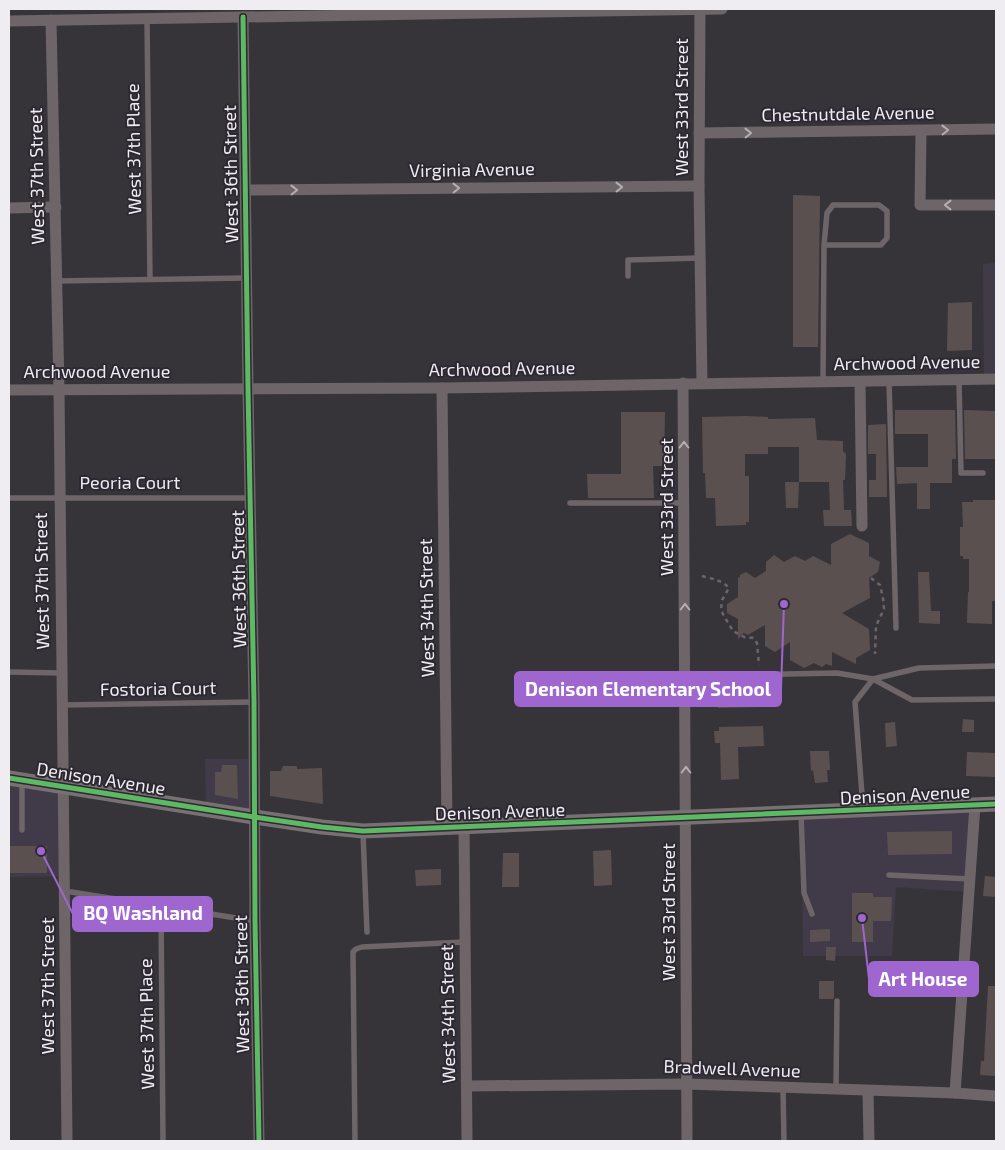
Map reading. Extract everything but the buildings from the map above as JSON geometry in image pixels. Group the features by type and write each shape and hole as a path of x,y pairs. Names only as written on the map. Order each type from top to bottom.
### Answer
{"main road":[{"name":"Denison Avenue","path":"15,779 254,817 363,831 996,804"}],"street":[{"path":"9,21 243,17 339,12 722,9"},
{"name":"West 33rd Street","path":"700,10 699,186 702,383"},
{"name":"West 36th Street","path":"243,17 259,1141"},
{"name":"West 37th Street","path":"51,20 59,390 67,1141"},
{"name":"Chestnutdale Avenue","path":"699,133 996,129"},
{"path":"922,131 920,205 996,205"},
{"name":"Virginia Avenue","path":"245,190 699,186"},
{"path":"9,208 56,207"},
{"name":"Archwood Avenue","path":"9,390 248,390 996,380"},
{"path":"860,382 862,526"},
{"name":"West 33rd Street","path":"683,383 687,1141"},
{"name":"West 34th Street","path":"442,388 447,828"},
{"path":"955,1093 975,805"},
{"name":"West 34th Street","path":"464,827 467,1141"},
{"name":"Bradwell Avenue","path":"467,1086 686,1084 996,1096"},
{"path":"868,1091 869,1141"}],"lane":[{"name":"West 37th Place","path":"147,19 150,280"},
{"path":"823,382 824,245 826,213 833,205 879,205 887,211 887,238 881,245 824,245"},
{"path":"628,276 628,260 700,258"},
{"path":"56,281 246,278"},
{"path":"958,380 961,472 983,472"},
{"path":"890,381 896,628"},
{"name":"Peoria Court","path":"9,498 251,498"},
{"path":"570,503 684,503"},
{"path":"864,810 856,702 872,679 919,668 996,666"},
{"path":"9,672 61,673"},
{"path":"686,676 837,673 872,679 912,700 996,699"},
{"name":"Fostoria Court","path":"62,705 254,702"},
{"path":"15,779 22,830"},
{"path":"801,813 804,893 812,914"},
{"path":"363,831 367,932"},
{"path":"889,875 970,879"},
{"path":"65,891 255,921"},
{"name":"West 37th Place","path":"161,907 163,1141"},
{"path":"355,1141 354,952 362,947 464,942"},
{"path":"836,1090 837,1001"},
{"path":"783,1088 784,1141"}],"path":[{"path":"702,576 717,580 729,588 722,600 721,610 733,631 744,637 753,638 757,643 759,667"},
{"path":"871,578 880,585 884,609 876,626 875,654"}],"shaded area":[{"path":"996,263 996,379 984,380 983,264"},
{"path":"205,759 255,759 254,817 206,810"},
{"path":"9,778 62,786 65,876 9,877"},
{"path":"975,805 969,892 896,887 892,956 803,956 801,813"}],"cycle path":[{"path":"243,17 259,1141"},
{"path":"9,778 254,817 363,831 996,804"}],"place":[{"name":"Denison Elementary School","path":"784,604"},
{"name":"BQ Washland","path":"41,851"},
{"name":"Art House","path":"862,918"}]}
